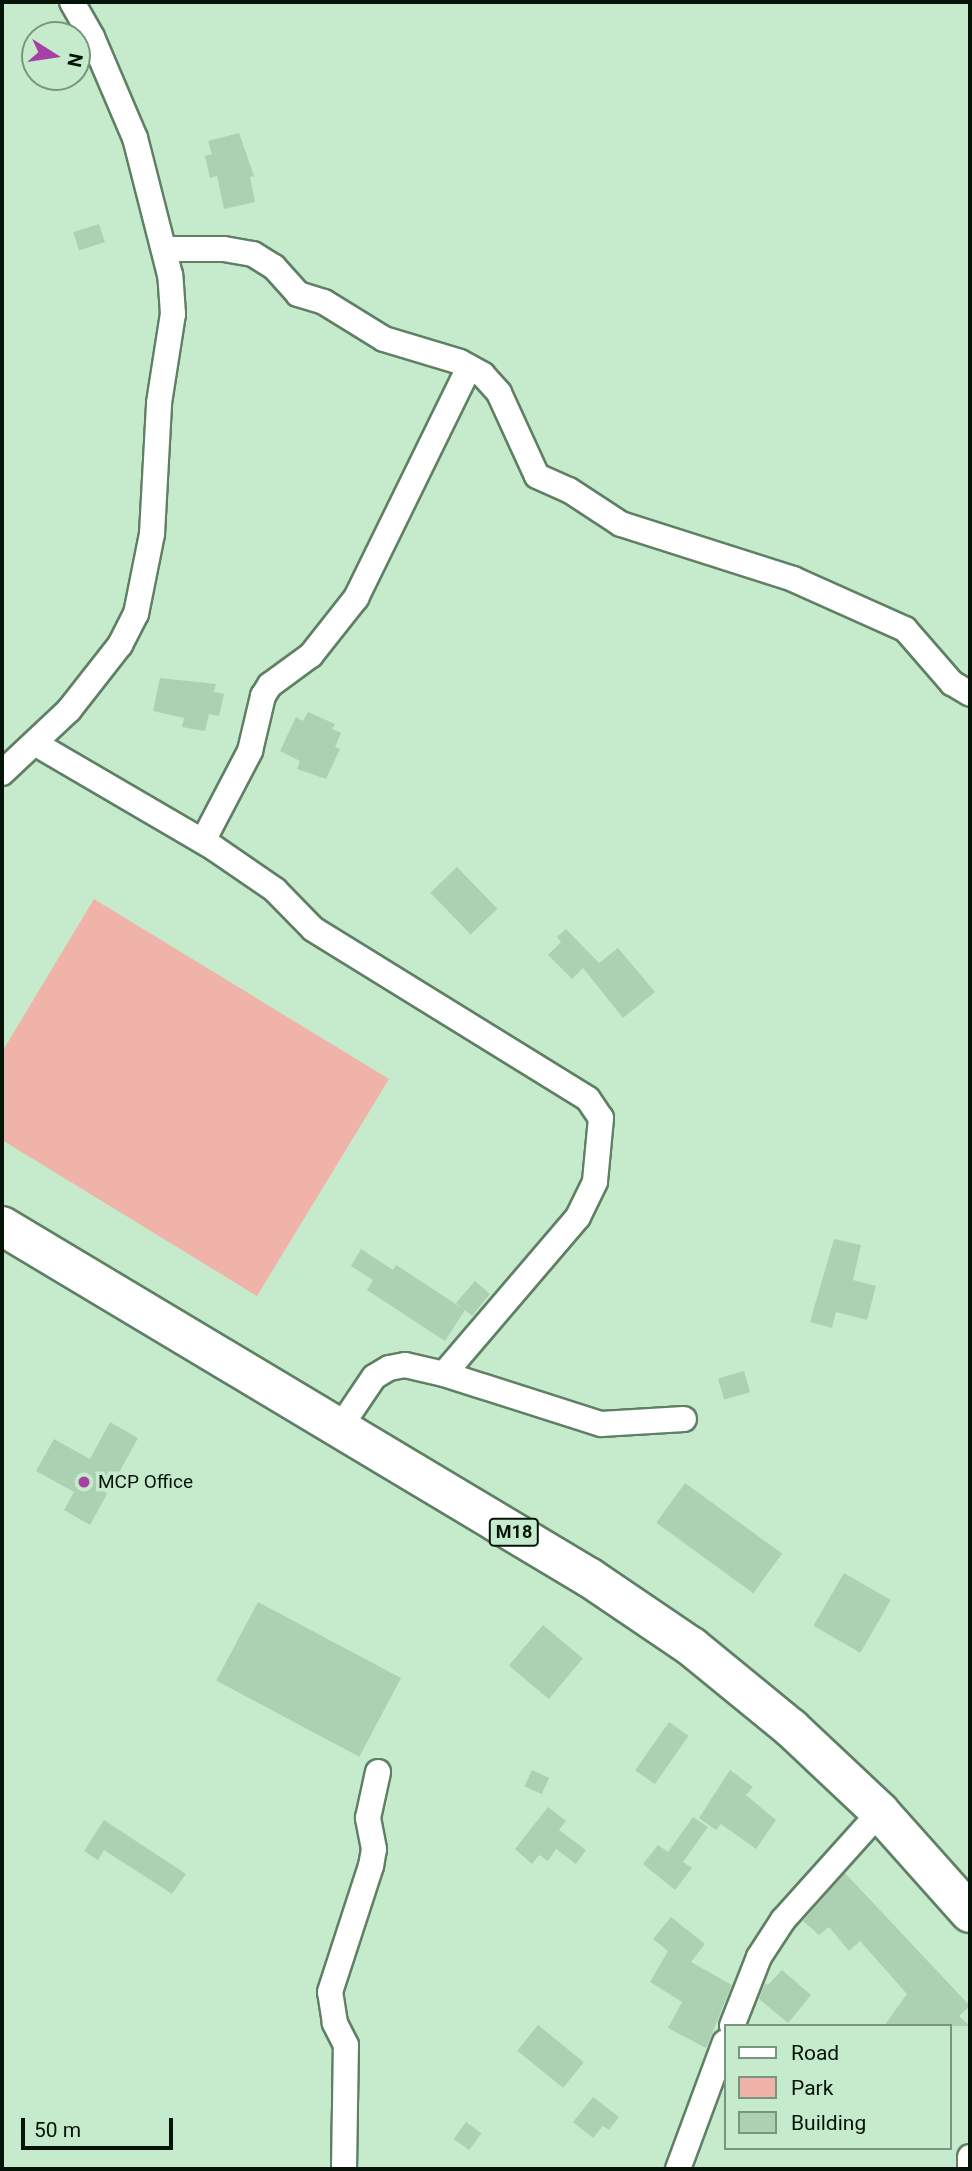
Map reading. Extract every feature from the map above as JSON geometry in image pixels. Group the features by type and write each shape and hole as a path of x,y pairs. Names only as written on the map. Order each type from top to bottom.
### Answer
{"main road":[{"name":"M18","path":"2,1226 341,1426 590,1578 692,1647 791,1728 880,1812 970,1913"}],"street":[{"path":"2,773 36,744 108,662 136,614 152,534 159,402 173,314 164,249 135,138 92,37 72,2"},
{"path":"164,249 224,249 253,254 274,267 298,294 324,302 384,339 469,367 499,393 537,476 569,490 631,529 793,579 905,629 952,683 970,694"},
{"path":"203,841 250,751 263,696 270,685 311,654 370,576 469,367"},
{"path":"36,744 203,841 275,890 313,929 588,1099 601,1118 595,1182 578,1217 444,1374"},
{"path":"341,1426 373,1377 389,1368 405,1364 601,1424 684,1419"},
{"path":"344,2169 346,2045 335,2023 330,1992 371,1866 374,1849 368,1818 378,1772"},
{"path":"733,2024 759,1957 783,1920 880,1812"},
{"path":"678,2169 724,2045"},
{"path":"970,2157 970,2169"}],"green space":[{"path":"94,899 389,1079 257,1296 2,1140 2,1052"}],"building":[{"path":"239,133 254,176 250,177 255,202 224,209 217,176 210,178 205,156 212,154 208,141"},
{"path":"99,224 105,242 79,250 73,232"},
{"path":"160,678 216,684 214,692 224,694 219,716 209,714 205,731 182,727 184,718 153,711"},
{"path":"308,712 335,724 332,729 341,733 335,747 340,749 326,779 297,769 300,761 280,751 296,717 303,721"},
{"path":"457,867 497,909 471,934 430,893"},
{"path":"566,929 599,963 618,948 655,992 623,1018 583,968 572,979 548,955 561,942 557,937"},
{"path":"834,1239 861,1245 853,1280 876,1286 867,1320 836,1312 832,1328 810,1322"},
{"path":"361,1249 393,1270 396,1265 465,1310 445,1341 367,1290 373,1280 351,1266"},
{"path":"475,1281 490,1294 472,1316 456,1303"},
{"path":"744,1371 750,1392 724,1400 718,1378"},
{"name":"MCP Office","path":"110,1422 138,1438 90,1525 64,1510 74,1492 36,1471 54,1439 90,1459"},
{"path":"685,1483 782,1554 753,1593 656,1523"},
{"path":"844,1573 891,1600 860,1653 814,1626"},
{"path":"258,1602 401,1678 359,1757 216,1681"},
{"path":"543,1625 583,1658 549,1699 509,1666"},
{"path":"669,1722 689,1736 655,1784 635,1770"},
{"path":"532,1770 549,1778 542,1794 524,1786"},
{"path":"730,1770 753,1787 746,1795 776,1820 756,1849 721,1824 716,1830 699,1818"},
{"path":"548,1807 566,1821 559,1830 586,1850 576,1864 556,1849 548,1861 539,1855 532,1864 515,1849"},
{"path":"693,1817 708,1827 683,1862 692,1868 675,1890 643,1864 658,1845 668,1852"},
{"path":"104,1820 186,1874 172,1894 104,1850 98,1860 84,1851"},
{"path":"845,1873 970,2006 959,2016 970,2026 885,2024 907,1994 860,1941 849,1951 829,1927 819,1935 803,1921"},
{"path":"671,1917 705,1944 691,1962 732,1985 706,2048 668,2028 682,2002 650,1982 668,1951 653,1939"},
{"path":"782,1970 811,1995 788,2023 759,1999 765,1983 768,1985"},
{"path":"538,2025 584,2062 563,2088 517,2051"},
{"path":"593,2097 619,2117 609,2130 603,2126 593,2138 573,2122"},
{"path":"466,2122 481,2133 469,2150 454,2139"}],"place":[{"name":"MCP Office","path":"84,1482"}]}
